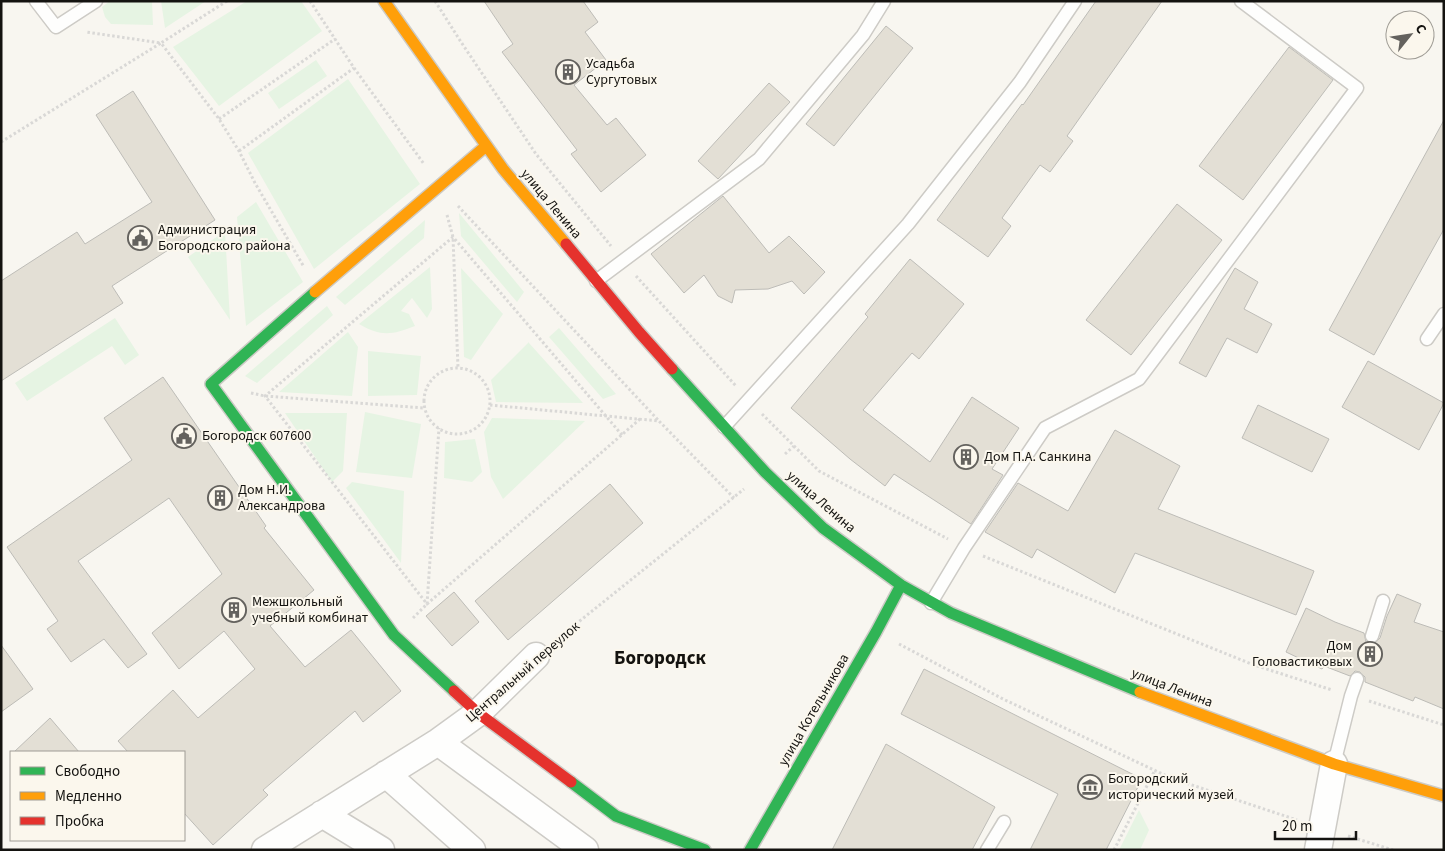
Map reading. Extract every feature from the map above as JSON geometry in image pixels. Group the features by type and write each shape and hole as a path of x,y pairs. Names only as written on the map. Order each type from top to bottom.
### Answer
{"main road":[{"name":"улица Ленина","path":"384,1 503,169 596,281 639,332 765,472 823,528 901,585 931,603 1161,701 1334,764 1444,796"},
{"path":"486,146 317,290 211,384 394,635 478,713 616,816 705,850"},
{"name":"улица Котельникова","path":"750,850 876,632 901,585"}],"street":[{"name":"Центральный переулок","path":"265,850 438,742 478,713 536,656"},
{"path":"438,742 586,850"},
{"path":"1320,839 1334,764"},
{"path":"386,774 472,850"},
{"path":"322,814 381,850"}],"lane":[{"path":"36,1 56,27 96,1"},
{"path":"596,281 759,159 863,35 884,1"},
{"path":"724,427 908,224 1020,82 1075,1"},
{"path":"931,603 964,548 1045,428 1139,379 1357,88 1241,1"},
{"path":"1427,338 1444,314"},
{"path":"1372,636 1383,602"},
{"path":"1334,764 1357,679"},
{"path":"987,850 1004,822"}],"path":[{"path":"1,142 227,1"},
{"path":"310,1 354,68 440,186 659,421 734,498"},
{"path":"435,1 536,154 623,261 748,400 819,471 964,548 1254,665 1444,725"},
{"path":"56,27 161,43 219,120 239,151 255,183 317,290"},
{"path":"219,120 335,39"},
{"path":"239,151 354,68"},
{"path":"440,186 452,237 458,368"},
{"path":"265,396 452,237"},
{"path":"452,237 622,435"},
{"path":"450,368 458,368 467,369 482,378 490,393 489,411 482,424 464,434 446,433 432,423 424,408 425,391 434,377 450,368"},
{"path":"211,384 265,396 424,408"},
{"path":"265,396 427,604"},
{"path":"490,405 659,421"},
{"path":"394,635 427,604 640,419"},
{"path":"427,604 439,428"},
{"name":"Центральный переулок","path":"536,656 765,472"},
{"path":"876,632 1003,699 1171,778 1320,839 1393,850"},
{"path":"1114,850 1155,770"}],"green space":[{"path":"110,1 152,1 153,25 111,24 105,17 102,7"},
{"path":"161,1 206,1 165,28"},
{"path":"247,1 301,1 322,31 219,106 173,47"},
{"path":"316,60 327,76 279,109 268,93"},
{"path":"348,79 420,184 314,269 248,153"},
{"path":"256,202 303,282 246,326 237,217"},
{"path":"459,213 524,292 517,302 461,236"},
{"path":"425,220 424,238 345,305 336,297"},
{"path":"225,231 230,320 188,257"},
{"path":"430,267 432,309 427,318 412,298 401,311 409,314 415,326 393,333 380,333 359,324"},
{"path":"461,268 503,314 471,360 464,357"},
{"path":"327,306 333,315 257,383 245,376"},
{"path":"115,318 139,355 125,365 112,346 27,401 15,383"},
{"path":"559,328 616,394 603,399 549,337"},
{"path":"348,332 358,347 352,396 279,392"},
{"path":"529,342 583,403 496,402 491,380"},
{"path":"368,351 421,356 417,395 368,396"},
{"path":"365,412 421,424 412,478 356,472"},
{"path":"285,413 347,413 343,471 332,482"},
{"path":"492,418 585,421 503,499 491,477 484,432"},
{"path":"475,439 482,472 472,482 444,478 445,442"},
{"path":"352,482 404,491 401,563 346,488"},
{"path":"1139,810 1149,830 1140,850 1119,850"}],"building":[{"path":"484,1 583,1 598,22 585,32 606,60 574,85 607,125 616,118 646,155 601,192 571,154 577,150 502,52 513,44"},
{"path":"1096,1 1162,1 1067,136 1073,141 1050,172 1040,165 1002,218 1011,226 988,257 937,220 1023,105"},
{"path":"886,26 913,48 834,146 806,124"},
{"path":"1289,47 1333,80 1243,200 1199,166"},
{"path":"769,83 790,102 718,179 698,161"},
{"name":"Администрация Богородского района","path":"133,91 215,220 112,286 123,303 1,381 1,281 77,232 85,244 152,202 96,115"},
{"path":"1444,120 1444,229 1374,355 1329,330"},
{"path":"723,196 769,253 789,236 825,272 804,294 792,281 768,289 735,290 732,303 718,296 704,275 684,293 651,254"},
{"path":"1177,204 1222,240 1131,355 1086,320"},
{"path":"910,259 964,304 919,359 912,353 863,410 930,462 972,397 1019,428 992,469 1003,475 971,524 894,474 885,486 850,459 791,408 868,317 865,314"},
{"path":"1235,268 1258,282 1244,309 1272,324 1257,353 1227,338 1206,377 1179,363"},
{"path":"1368,361 1444,403 1419,450 1342,407"},
{"path":"163,377 266,526 264,528 314,590 270,626 305,667 351,630 401,691 363,722 355,711 263,790 268,795 213,845 185,814 185,751 127,751 118,741 173,690 198,718 255,669 224,631 179,669 152,633 222,574 169,498 78,561 147,654 128,668 104,639 71,662 47,629 58,621 7,547 132,460 104,418"},
{"path":"1258,405 1329,439 1312,472 1242,438"},
{"path":"1115,430 1180,466 1158,509 1314,571 1296,615 1135,553 1115,593 1037,549 1032,558 985,532 1018,483 1068,511"},
{"path":"610,484 643,523 508,640 475,601"},
{"path":"454,592 479,622 452,646 426,616"},
{"path":"1397,594 1421,604 1414,622 1444,632 1444,709 1415,697 1413,701 1365,682 1365,677 1360,672 1355,671 1350,676 1324,666 1322,669 1286,652 1306,608 1364,633 1366,642 1374,644 1380,638"},
{"path":"1,645 33,689 1,712"},
{"name":"Богородский исторический музей","path":"924,669 1142,779 1106,850 1030,850 1058,794 901,714"},
{"path":"50,718 78,751 15,751"},
{"path":"886,744 995,807 972,850 832,850"}],"traffic: fast":[{"path":"315,292 211,384 394,635 454,691"},
{"path":"672,369 765,472 823,528 901,585 951,613 1140,692"},
{"path":"750,850 876,632 901,585"},
{"path":"571,782 616,816 705,850"}],"traffic: slow":[{"path":"384,1 503,169 566,244"},
{"path":"315,292 486,146"},
{"path":"1140,692 1334,764 1444,796"}],"traffic: jam":[{"path":"566,244 672,369"},
{"path":"454,691 478,713 571,782"}],"place":[{"name":"Усадьба Сургутовых","path":"568,72"},
{"name":"Администрация Богородского района","path":"140,238"},
{"name":"Богородск 607600","path":"184,436"},
{"name":"Дом П.А. Санкина","path":"966,457"},
{"name":"Дом Н.И. Александрова","path":"220,498"},
{"name":"Межшкольный учебный комбинат","path":"234,610"},
{"name":"Дом Головастиковых","path":"1370,654"},
{"name":"Богородский исторический музей","path":"1090,787"}],"district":[{"name":"Богородск","path":"660,658"}]}
